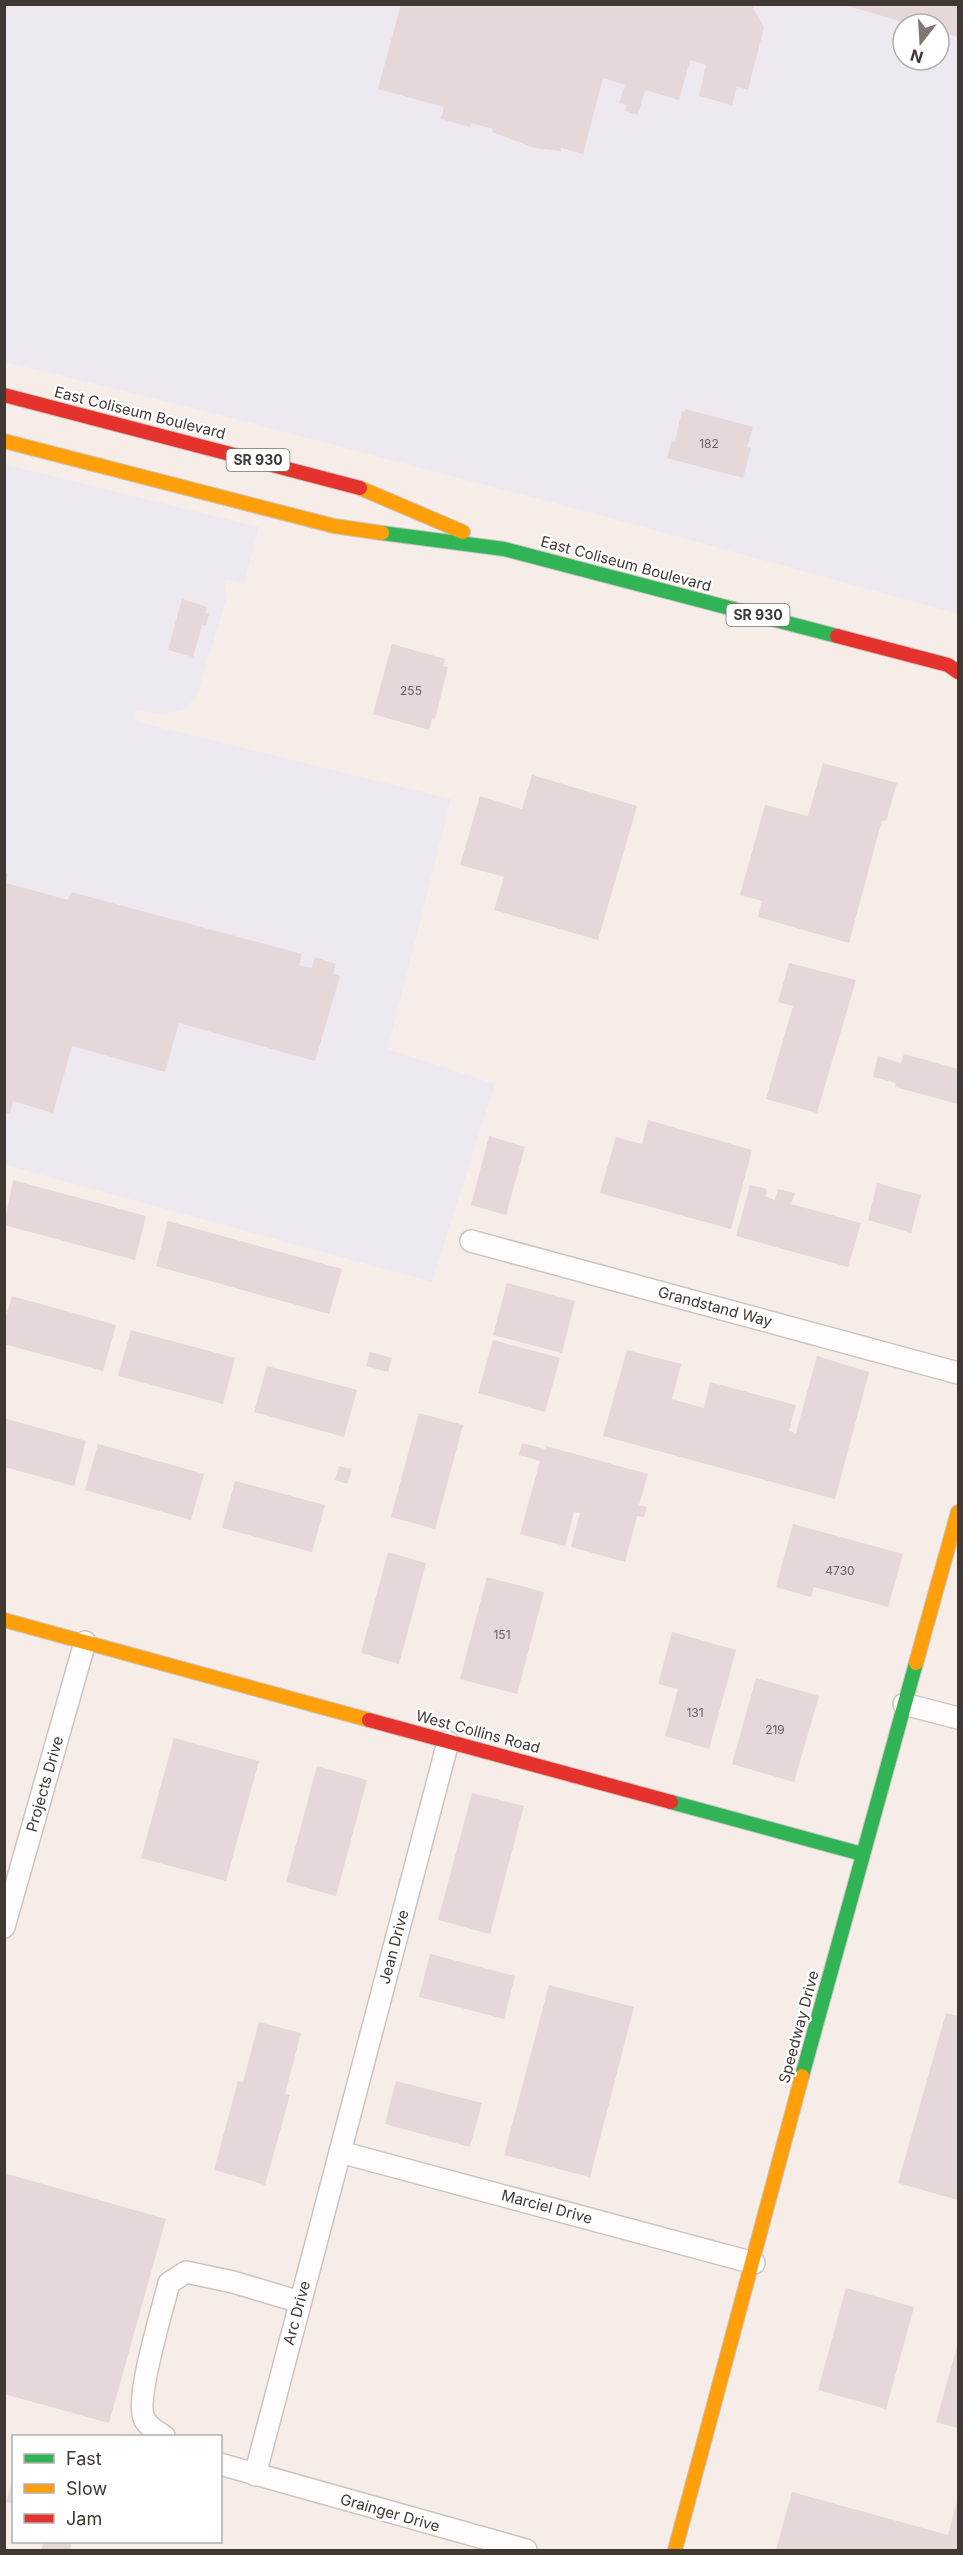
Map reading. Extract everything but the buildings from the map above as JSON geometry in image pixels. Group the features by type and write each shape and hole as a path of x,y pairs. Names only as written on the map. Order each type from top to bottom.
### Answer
{"main road":[{"name":"East Coliseum Boulevard","path":"4,395 351,484 504,549"},
{"name":"East Coliseum Boulevard","path":"4,441 334,526 504,549 955,667"},
{"name":"Speedway Drive","path":"675,2550 754,2263 862,1854 958,1512"},
{"name":"West Collins Road","path":"4,1620 862,1854"}],"street":[{"name":"Grandstand Way","path":"471,1241 958,1373"},
{"name":"Projects Drive","path":"4,1927 85,1642"},
{"path":"904,1704 958,1718"},
{"name":"Jean Drive","path":"340,2152 448,1742"},
{"name":"Marciel Drive","path":"340,2152 754,2263"},
{"name":"Arc Drive","path":"255,2475 340,2152"},
{"path":"162,2435 155,2431 144,2418 142,2394 169,2283 186,2272 233,2282 300,2302"},
{"name":"Grainger Drive","path":"222,2465 526,2550"}],"shaded area":[{"path":"5,5 958,5 958,614 596,514 189,407 5,362"},
{"path":"4,464 259,527 244,584 226,579 224,582 226,600 196,698 183,710 163,714 139,711 135,719 138,722 451,799 388,1049 495,1084 432,1282 5,1165"}],"traffic: fast":[{"path":"382,533 504,549 837,636"},
{"path":"802,2076 916,1663"},
{"path":"671,1802 862,1854"}],"traffic: slow":[{"path":"4,441 334,526 382,533"},
{"path":"360,488 463,532"},
{"path":"916,1663 958,1512"},
{"path":"4,1620 369,1720"},
{"path":"675,2550 802,2076"}],"traffic: jam":[{"path":"4,395 360,488"},
{"path":"837,636 948,665 958,672"},
{"path":"369,1720 671,1802"}]}
